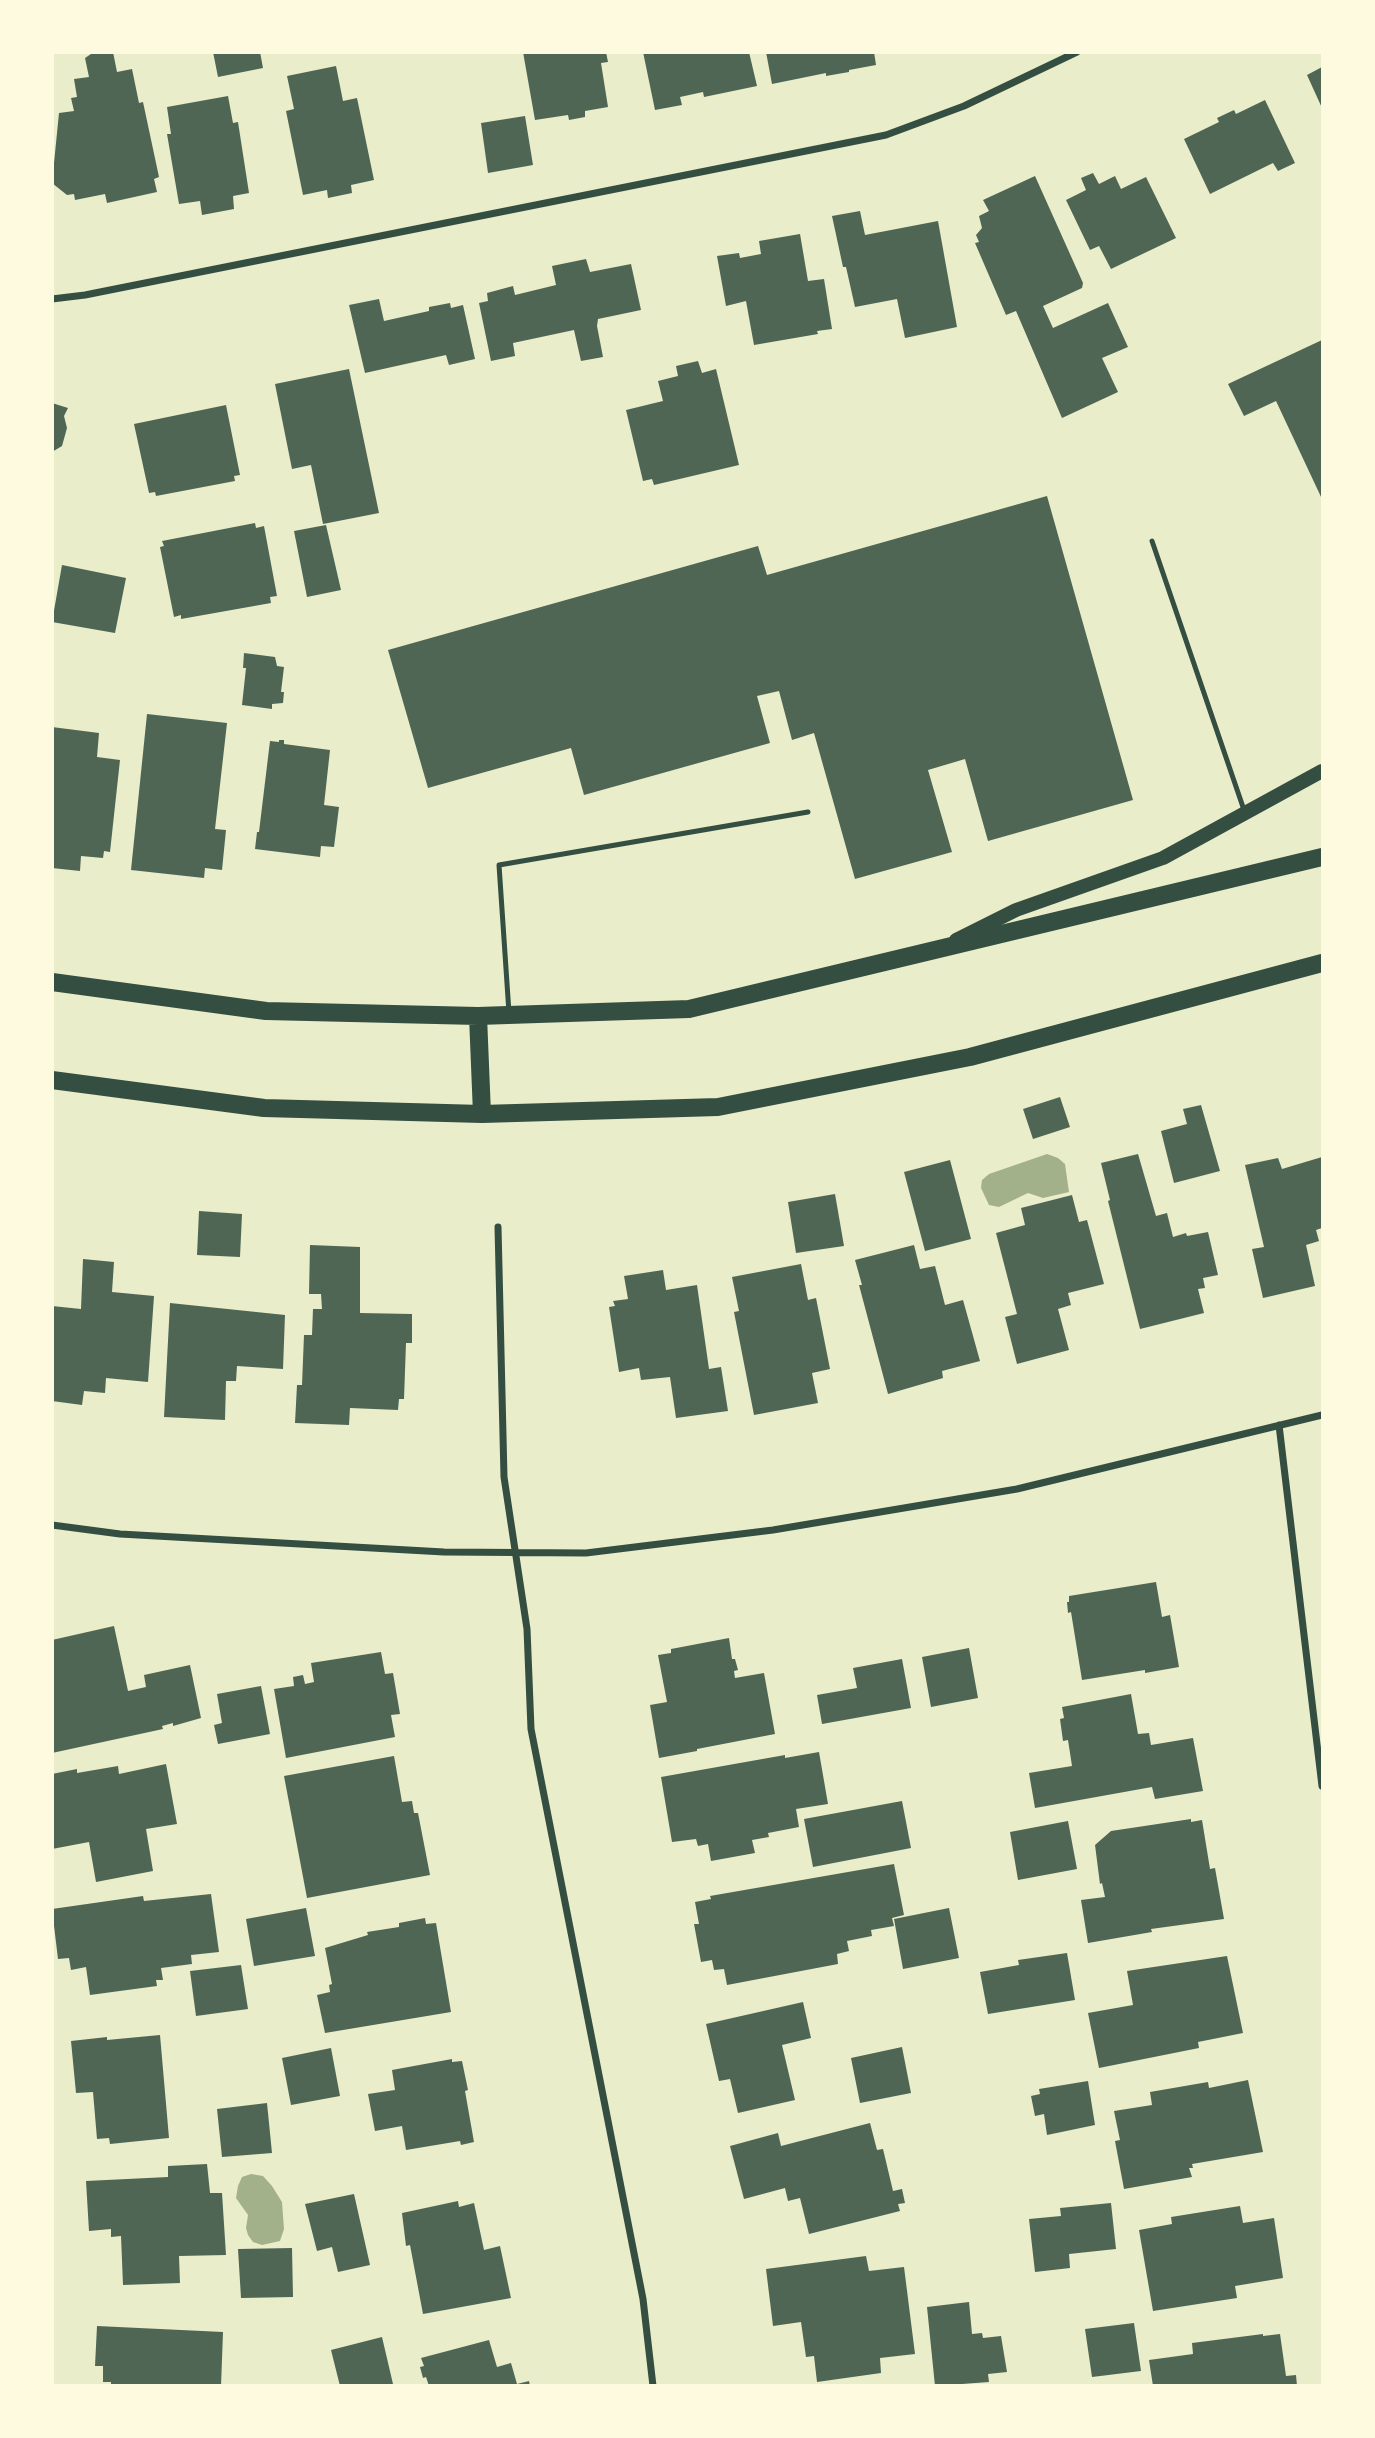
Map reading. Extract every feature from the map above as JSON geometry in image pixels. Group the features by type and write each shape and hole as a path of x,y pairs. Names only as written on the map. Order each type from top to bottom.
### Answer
{"main road":[{"path":"937,950 1016,910 1163,858 1322,771"},
{"path":"52,982 266,1011 478,1017 689,1010 1322,857"},
{"path":"52,1080 264,1108 482,1114 718,1107 970,1057 1322,963"},
{"path":"478,1017 482,1114"}],"street":[{"path":"52,299 98,293 886,135 964,106 1077,52"},
{"path":"498,1227 504,1477 527,1629 531,1730 643,2299 653,2385"},
{"path":"52,1525 134,1535 444,1552 586,1553 787,1528 1017,1489 1322,1415"},
{"path":"1279,1425 1322,1786"}],"lane":[{"path":"1152,541 1245,813"},
{"path":"509,1016 499,865 808,812"}],"shaded area":[{"path":"1047,1154 1065,1164 1069,1192 1043,1198 1028,1193 999,1207 989,1205 981,1188 982,1180 989,1174"},
{"path":"251,2174 263,2176 282,2202 284,2229 280,2241 262,2245 253,2242 248,2235 248,2215 236,2198 242,2177"}],"building":[{"path":"94,52 113,52 117,72 132,69 139,103 143,102 159,177 154,179 157,192 107,203 105,194 75,200 74,194 67,195 52,183 59,113 74,111 71,98 77,97 74,79 89,77 85,58"},
{"path":"213,52 260,52 263,68 218,77"},
{"path":"523,52 606,52 608,62 601,63 608,107 585,111 585,117 569,120 568,115 535,120"},
{"path":"643,52 749,52 757,86 704,97 703,92 680,97 682,105 655,110"},
{"path":"766,52 874,52 876,65 772,84"},
{"path":"336,66 343,101 357,98 374,180 351,185 352,193 328,198 327,190 303,195 286,111 294,109 287,76"},
{"path":"1322,67 1322,108 1307,75"},
{"path":"228,96 233,123 238,122 249,193 233,196 234,209 202,215 200,201 179,204 167,134 171,134 167,107"},
{"path":"1265,100 1295,163 1278,171 1273,163 1210,194 1184,139 1219,122 1217,118 1234,110 1236,114"},
{"path":"525,116 533,165 488,173 481,123"},
{"path":"1093,173 1099,184 1115,176 1121,189 1146,177 1176,238 1111,269 1099,246 1090,250 1066,200 1086,190 1081,178"},
{"path":"1035,176 1083,283 1082,288 1043,306 1053,328 1108,303 1128,347 1102,358 1118,392 1062,418 1016,311 1006,315 975,243 979,242 976,235 982,228 979,216 989,211 983,200"},
{"path":"860,211 865,235 938,221 957,327 905,338 897,299 855,307 832,216"},
{"path":"800,234 808,281 824,279 832,329 754,345 746,301 726,306 717,256 739,253 740,258 761,254 759,241"},
{"path":"586,259 590,272 631,264 641,310 598,319 603,357 581,361 574,330 513,343 515,356 491,361 479,303 488,301 487,293 513,286 515,295 556,285 552,266"},
{"path":"379,299 384,321 429,311 429,307 450,303 451,308 463,305 475,359 449,365 446,355 365,373 349,305"},
{"path":"1322,340 1322,499 1276,401 1244,416 1228,384"},
{"path":"698,361 702,373 716,369 739,465 654,485 652,479 643,481 626,410 663,401 658,381 678,376 676,366"},
{"path":"349,369 379,513 323,524 311,465 292,469 275,384"},
{"path":"52,403 68,408 64,416 67,428 62,446 52,452"},
{"path":"226,405 240,475 234,476 235,481 156,496 155,492 149,493 134,424"},
{"path":"1047,496 1133,800 988,841 965,759 928,770 952,852 855,879 814,733 792,740 779,691 757,696 770,743 584,795 571,748 428,788 388,650 758,546 767,575"},
{"path":"255,523 256,528 264,526 277,596 270,597 271,603 181,619 181,615 174,617 160,547 164,546 162,541"},
{"path":"326,525 341,590 307,597 294,531"},
{"path":"62,565 126,578 115,633 52,622"},
{"path":"244,653 275,657 277,666 284,667 281,692 284,692 283,703 272,704 272,709 242,705 246,668 243,668"},
{"path":"147,714 227,723 215,829 226,830 222,870 205,868 204,878 131,870"},
{"path":"52,727 99,733 97,757 120,760 110,852 104,851 103,858 81,856 80,871 52,868"},
{"path":"284,740 284,744 330,750 324,805 339,807 334,847 321,846 320,857 255,849 270,741"},
{"path":"1060,1097 1070,1127 1033,1139 1023,1109"},
{"path":"1201,1105 1220,1171 1174,1183 1161,1131 1187,1124 1183,1109"},
{"path":"1138,1154 1156,1216 1167,1213 1173,1237 1186,1233 1187,1236 1208,1232 1218,1275 1203,1278 1205,1288 1198,1289 1204,1313 1140,1329 1101,1163"},
{"path":"1322,1157 1322,1228 1316,1230 1319,1241 1306,1245 1315,1286 1263,1298 1252,1249 1264,1247 1245,1165 1278,1158 1282,1169"},
{"path":"950,1160 971,1239 925,1251 904,1172"},
{"path":"835,1194 844,1246 796,1253 788,1202"},
{"path":"1072,1195 1079,1222 1087,1220 1104,1284 1068,1293 1071,1305 1058,1309 1069,1350 1017,1364 1005,1317 1017,1314 996,1233 1025,1225 1021,1208"},
{"path":"199,1211 242,1214 240,1257 197,1255"},
{"path":"310,1245 360,1247 360,1313 412,1314 412,1343 406,1343 404,1399 399,1399 398,1410 350,1408 349,1425 295,1423 297,1385 302,1385 304,1335 312,1335 313,1309 322,1309 321,1294 309,1294"},
{"path":"914,1245 920,1269 935,1266 945,1305 963,1300 980,1361 942,1371 943,1378 888,1394 855,1260"},
{"path":"83,1259 114,1262 112,1292 154,1296 148,1382 106,1378 105,1393 84,1391 82,1405 52,1401 52,1306 81,1309"},
{"path":"801,1264 808,1300 816,1298 830,1369 812,1373 818,1403 754,1415 734,1312 739,1311 732,1277"},
{"path":"663,1270 666,1290 697,1285 709,1369 721,1367 728,1411 676,1418 670,1377 641,1380 639,1368 619,1372 609,1307 615,1306 613,1301 628,1299 624,1276"},
{"path":"170,1303 285,1315 283,1369 237,1366 236,1381 226,1381 225,1420 164,1417"},
{"path":"1156,1582 1162,1617 1170,1615 1179,1667 1082,1680 1071,1612 1068,1613 1069,1596"},
{"path":"114,1626 128,1691 146,1687 144,1675 190,1665 201,1718 52,1753 52,1640"},
{"path":"729,1638 732,1659 735,1659 738,1670 734,1671 735,1678 764,1673 775,1734 659,1758 650,1705 667,1702 658,1655 671,1653 671,1649"},
{"path":"969,1648 978,1698 931,1707 922,1657"},
{"path":"381,1652 385,1674 393,1673 400,1714 391,1715 395,1737 286,1758 274,1689 294,1686 293,1677 303,1675 305,1684 314,1682 311,1663"},
{"path":"902,1659 911,1708 822,1724 817,1695 857,1688 853,1668"},
{"path":"261,1686 270,1734 218,1744 214,1725 222,1723 217,1694"},
{"path":"1131,1694 1138,1734 1149,1733 1151,1745 1193,1738 1203,1791 1155,1799 1152,1787 1035,1808 1029,1773 1072,1766 1068,1740 1063,1741 1060,1719 1064,1718 1062,1707"},
{"path":"819,1752 828,1804 796,1809 799,1827 768,1833 769,1837 752,1840 755,1853 711,1861 708,1844 698,1846 696,1839 672,1842 661,1777 785,1755 785,1758"},
{"path":"394,1756 402,1802 412,1801 414,1813 418,1813 430,1875 307,1898 284,1776"},
{"path":"166,1764 177,1824 146,1829 153,1871 96,1882 89,1842 52,1849 52,1774 118,1766 119,1774"},
{"path":"902,1801 911,1848 813,1867 804,1819"},
{"path":"1191,1819 1191,1822 1202,1820 1210,1869 1215,1868 1224,1919 1151,1929 1152,1932 1088,1943 1081,1900 1105,1897 1102,1883 1100,1884 1095,1845 1111,1831"},
{"path":"1068,1821 1077,1869 1018,1880 1010,1832"},
{"path":"894,1864 904,1915 892,1918 894,1926 871,1930 872,1936 847,1941 849,1951 837,1954 838,1964 727,1985 724,1969 714,1970 712,1960 701,1962 694,1924 699,1924 695,1902 711,1899 710,1896"},
{"path":"211,1894 219,1952 191,1955 192,1964 161,1968 163,1980 156,1980 157,1986 90,1995 86,1967 71,1970 69,1958 58,1959 52,1909 143,1896 144,1901"},
{"path":"306,1908 315,1956 254,1966 246,1919"},
{"path":"949,1908 959,1958 903,1969 894,1919"},
{"path":"425,1918 426,1924 436,1923 451,2012 325,2033 317,1995 330,1992 329,1985 332,1984 325,1948 368,1935 367,1932 399,1927 399,1923"},
{"path":"1067,1953 1075,2000 988,2014 980,1972 1019,1965 1018,1960"},
{"path":"1227,1956 1243,2033 1198,2042 1199,2048 1099,2068 1088,2013 1133,2005 1127,1971"},
{"path":"241,1965 248,2009 196,2016 190,1971"},
{"path":"803,2002 811,2038 782,2045 795,2100 738,2113 730,2079 719,2081 706,2024"},
{"path":"160,2035 169,2138 110,2144 109,2138 97,2139 93,2092 76,2093 71,2041"},
{"path":"902,2047 911,2093 860,2103 851,2058"},
{"path":"331,2048 340,2096 291,2105 282,2058"},
{"path":"452,2059 452,2062 462,2061 474,2142 461,2145 460,2141 406,2150 402,2126 375,2131 368,2094 395,2090 392,2070"},
{"path":"1248,2080 1263,2152 1192,2164 1193,2168 1189,2168 1192,2177 1124,2189 1115,2141 1120,2140 1114,2111 1152,2105 1150,2092 1208,2082 1209,2088"},
{"path":"1088,2081 1095,2125 1047,2135 1044,2114 1035,2116 1031,2096 1040,2094 1039,2089"},
{"path":"267,2103 272,2153 222,2157 217,2109"},
{"path":"870,2123 877,2150 883,2149 893,2191 902,2189 905,2203 898,2204 900,2211 809,2234 800,2198 788,2201 785,2188 744,2199 730,2146 778,2133 781,2146"},
{"path":"207,2164 210,2193 222,2193 226,2255 179,2256 180,2283 123,2285 121,2236 111,2237 111,2229 89,2231 86,2181 168,2177 168,2166"},
{"path":"354,2194 370,2265 338,2272 332,2247 317,2251 305,2204"},
{"path":"458,2201 459,2207 474,2203 484,2250 500,2246 511,2298 423,2314 410,2245 406,2246 402,2213"},
{"path":"1111,2203 1116,2249 1069,2254 1070,2268 1035,2272 1029,2219 1061,2216 1060,2208"},
{"path":"1240,2206 1243,2223 1274,2218 1283,2278 1235,2286 1237,2298 1153,2311 1139,2230 1172,2224 1171,2217"},
{"path":"292,2248 293,2297 241,2298 238,2249"},
{"path":"866,2256 869,2271 904,2267 915,2354 880,2358 881,2373 817,2382 814,2356 806,2357 801,2322 773,2326 766,2269"},
{"path":"969,2302 972,2334 982,2333 983,2338 1001,2336 1007,2372 988,2374 989,2382 935,2386 927,2307"},
{"path":"1134,2323 1141,2371 1092,2377 1085,2329"},
{"path":"97,2326 223,2332 221,2386 111,2386 111,2382 103,2382 103,2366 95,2366"},
{"path":"1280,2334 1286,2376 1296,2375 1297,2386 1153,2386 1149,2360 1193,2354 1192,2343"},
{"path":"382,2337 393,2384 340,2386 331,2350"},
{"path":"489,2340 497,2367 511,2363 517,2384 529,2381 530,2386 429,2386 426,2377 423,2378 420,2367 424,2366 421,2358"}]}
